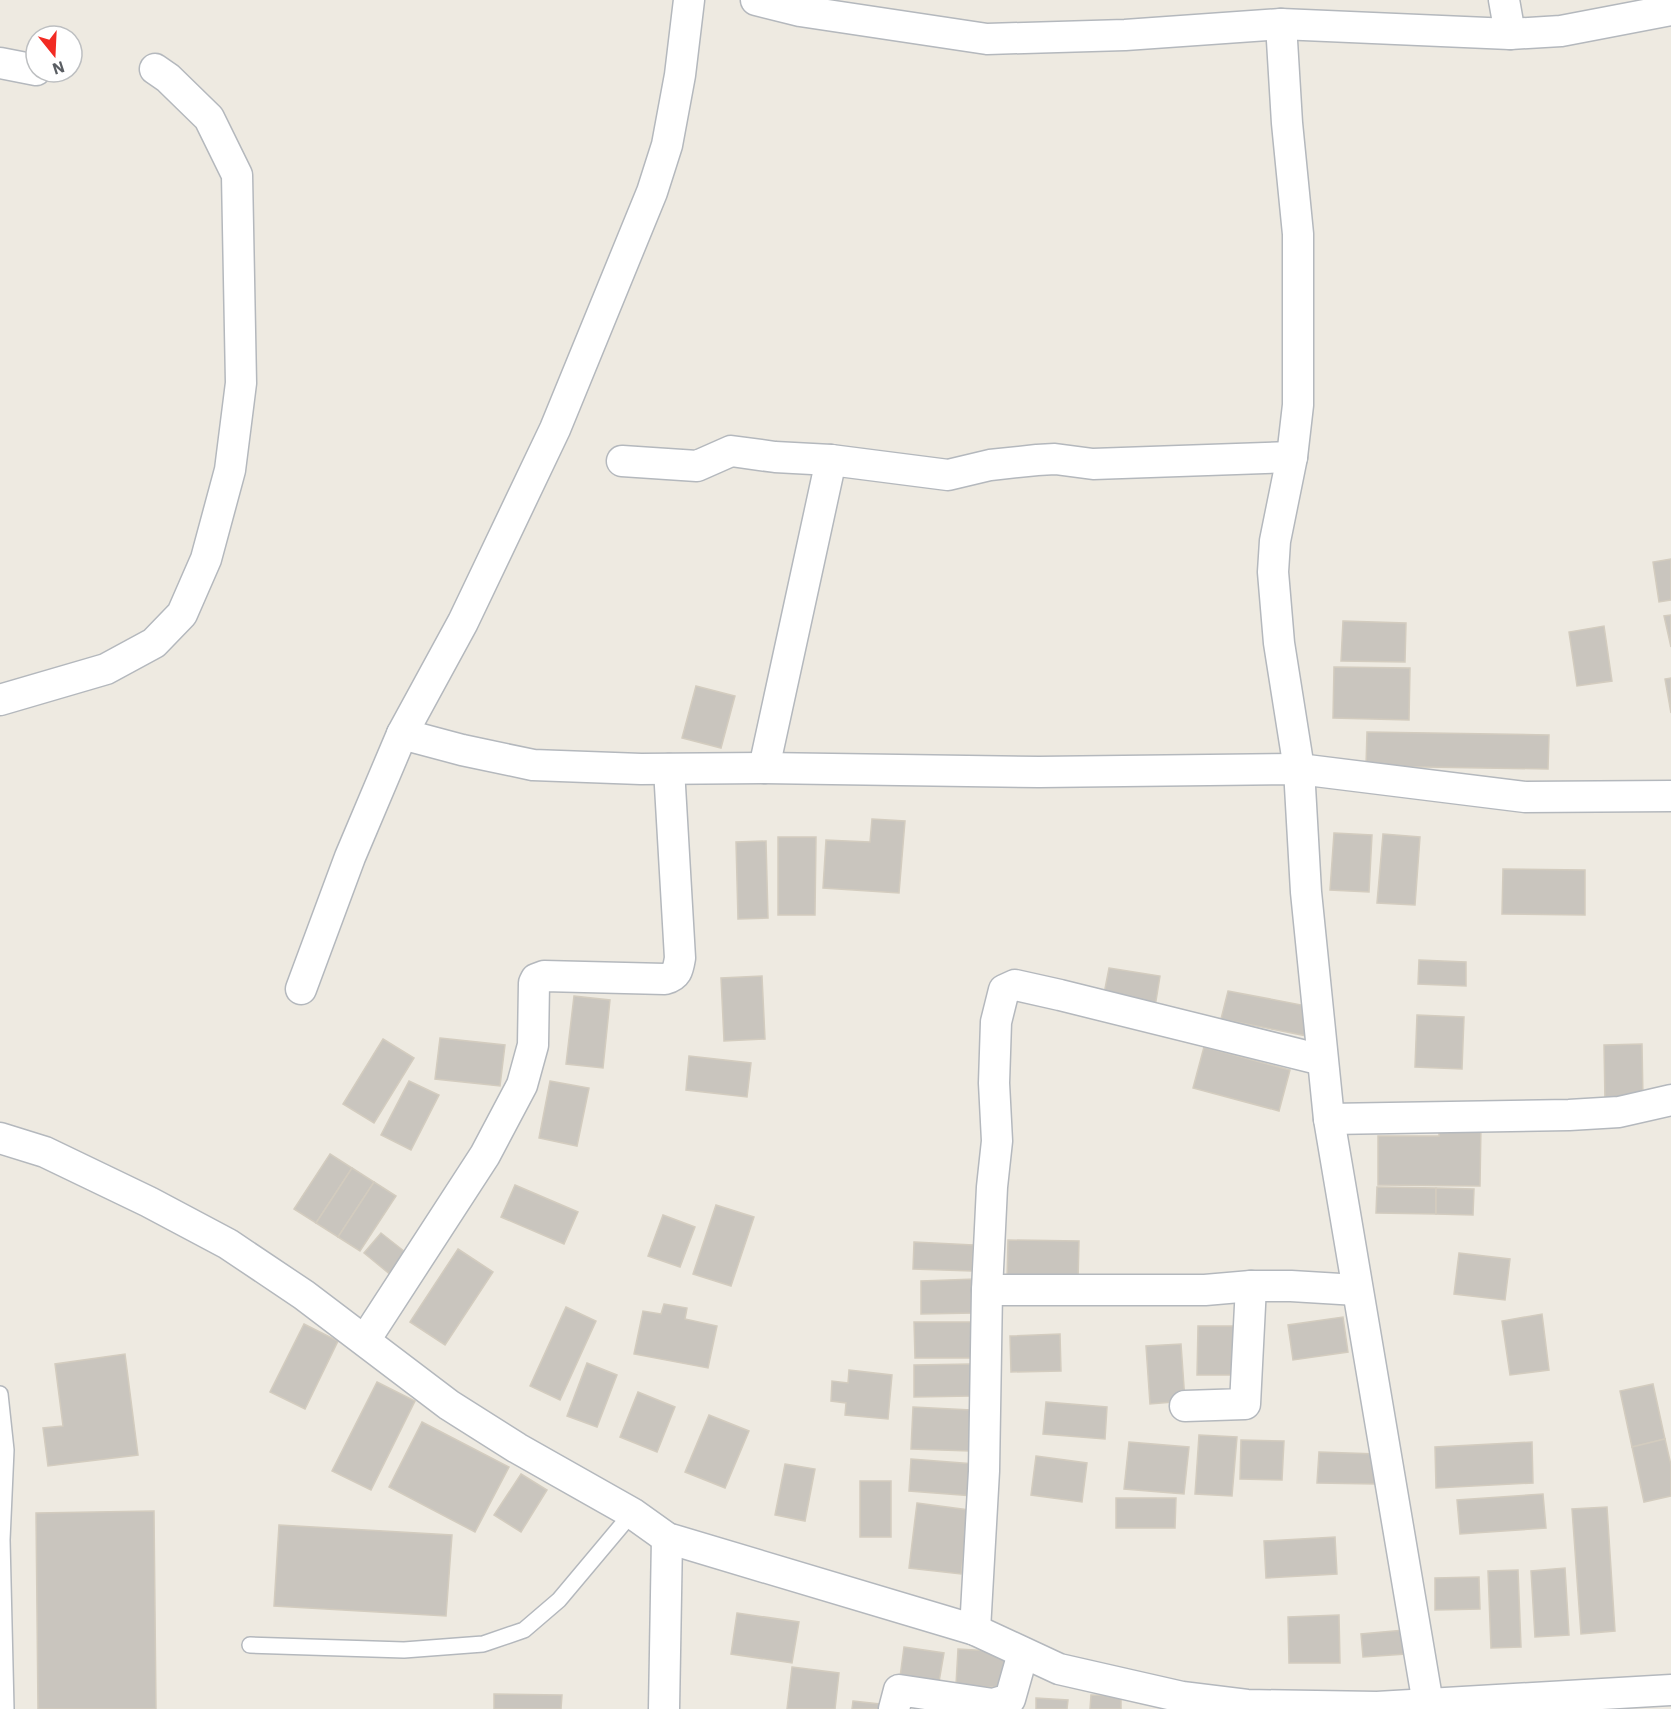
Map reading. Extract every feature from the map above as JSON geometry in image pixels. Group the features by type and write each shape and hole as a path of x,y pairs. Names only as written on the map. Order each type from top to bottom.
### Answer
{"street":[{"path":"301,989 350,857 402,734 463,622 555,429 652,192 667,145 680,75 689,0"},
{"path":"756,0 800,11 987,39 1125,35 1281,24 1510,34 1561,31 1671,10"},
{"path":"1504,0 1510,34"},
{"path":"1281,24 1287,123 1298,234 1298,405 1292,457 1275,541 1273,572 1279,643 1299,769 1306,892 1329,1119 1428,1704"},
{"path":"0,63 24,68"},
{"path":"0,700 106,669 154,643 182,614 206,559 230,470 241,383 237,176 209,118 168,78 155,69"},
{"path":"622,461 697,466 731,451 775,457 831,460 948,475 990,465 1055,459 1093,464 1292,457"},
{"path":"764,768 831,460"},
{"path":"402,734 533,765 669,769 1039,772 1299,769 1525,797 1671,796"},
{"path":"364,1340 485,1155 522,1084 533,1045 534,983 536,979 544,976 665,979 673,977 678,971 680,958 669,769"},
{"path":"975,1630 984,1471 987,1290 992,1187 997,1141 994,1083 996,1022 1004,990 1015,985 1322,1060"},
{"path":"1329,1119 1569,1115 1619,1112 1671,1100"},
{"path":"0,1138 45,1152 149,1202 228,1244 304,1295 449,1405 517,1448 632,1513 667,1538 975,1630 1059,1669 1182,1697 1247,1705 1348,1708 1428,1704 1513,1705 1671,1690"},
{"path":"987,1290 1205,1290 1251,1286 1357,1290"},
{"path":"1185,1406 1245,1404 1251,1286"},
{"path":"664,1709 667,1538"},
{"path":"894,1709 899,1690 993,1704 1010,1699 1023,1653"}],"lane":[{"path":"0,1394 6,1450 2,1540 6,1709"},
{"path":"250,1645 404,1650 483,1644 524,1630 559,1600 632,1513"}],"building":[{"path":"1671,559 1671,600 1659,602 1653,562"},
{"path":"1671,615 1671,647 1664,616"},
{"path":"1343,621 1406,623 1405,662 1341,661"},
{"path":"1604,626 1612,681 1577,686 1569,632"},
{"path":"1334,667 1410,668 1409,720 1333,718"},
{"path":"1671,678 1671,713 1665,679"},
{"path":"696,686 735,696 721,748 682,738"},
{"path":"1367,732 1549,735 1548,769 1366,766"},
{"path":"872,819 905,821 899,893 823,888 826,840 870,842"},
{"path":"1334,833 1372,835 1369,892 1330,890"},
{"path":"1383,834 1420,837 1415,905 1377,903"},
{"path":"778,837 816,837 815,915 778,915"},
{"path":"766,841 768,918 738,919 736,842"},
{"path":"1503,869 1585,870 1585,915 1502,914"},
{"path":"1419,960 1466,962 1466,986 1418,984"},
{"path":"1109,968 1160,976 1155,1007 1103,999"},
{"path":"762,976 765,1039 724,1041 721,978"},
{"path":"1228,991 1312,1007 1307,1036 1221,1019"},
{"path":"574,996 610,1000 603,1068 566,1064"},
{"path":"1417,1015 1464,1017 1462,1069 1415,1067"},
{"path":"440,1038 505,1045 500,1086 435,1079"},
{"path":"383,1039 414,1058 374,1123 343,1104"},
{"path":"1642,1044 1643,1100 1605,1102 1604,1045"},
{"path":"1204,1047 1290,1070 1279,1111 1193,1088"},
{"path":"689,1056 751,1063 747,1097 686,1090"},
{"path":"409,1081 439,1095 411,1150 381,1135"},
{"path":"550,1081 589,1088 577,1146 539,1138"},
{"path":"1439,1124 1481,1124 1480,1186 1378,1185 1378,1136 1439,1136"},
{"path":"330,1154 352,1168 316,1223 294,1209"},
{"path":"352,1168 374,1182 338,1237 316,1223"},
{"path":"374,1182 396,1196 360,1251 338,1237"},
{"path":"515,1185 578,1212 564,1244 501,1217"},
{"path":"1377,1187 1436,1188 1436,1214 1376,1213"},
{"path":"1436,1188 1474,1189 1473,1215 1436,1214"},
{"path":"716,1205 754,1217 731,1286 693,1274"},
{"path":"663,1215 695,1227 680,1267 648,1256"},
{"path":"381,1233 414,1259 397,1280 364,1253"},
{"path":"1008,1240 1079,1241 1078,1281 1007,1279"},
{"path":"914,1242 973,1245 972,1271 913,1269"},
{"path":"458,1249 493,1272 445,1345 410,1322"},
{"path":"1459,1253 1510,1259 1505,1300 1454,1294"},
{"path":"975,1279 975,1313 921,1314 921,1281"},
{"path":"664,1304 687,1308 685,1319 717,1326 708,1368 634,1354 643,1311 661,1314"},
{"path":"566,1307 596,1321 560,1400 530,1386"},
{"path":"1542,1314 1549,1370 1510,1375 1502,1321"},
{"path":"1343,1317 1348,1352 1293,1360 1288,1325"},
{"path":"914,1322 981,1322 981,1358 915,1358"},
{"path":"304,1324 338,1341 305,1409 270,1392"},
{"path":"1198,1326 1239,1326 1239,1375 1197,1375"},
{"path":"1060,1334 1061,1371 1011,1372 1010,1336"},
{"path":"1181,1344 1185,1401 1150,1404 1146,1346"},
{"path":"125,1354 138,1455 48,1466 43,1428 63,1426 55,1364"},
{"path":"587,1363 617,1375 597,1427 567,1416"},
{"path":"971,1364 971,1396 914,1397 914,1365"},
{"path":"849,1370 892,1375 888,1419 845,1415 846,1403 831,1401 832,1381 848,1383"},
{"path":"377,1382 415,1401 371,1490 332,1471"},
{"path":"1653,1384 1665,1439 1632,1447 1620,1391"},
{"path":"638,1392 675,1407 657,1452 620,1437"},
{"path":"1046,1402 1107,1407 1105,1439 1043,1434"},
{"path":"913,1407 971,1410 970,1451 911,1449"},
{"path":"709,1415 749,1431 725,1488 685,1472"},
{"path":"422,1422 509,1467 475,1532 389,1487"},
{"path":"1199,1435 1237,1437 1232,1496 1195,1494"},
{"path":"1665,1439 1671,1465 1671,1496 1644,1502 1632,1447"},
{"path":"1241,1440 1284,1441 1282,1480 1240,1479"},
{"path":"1129,1442 1189,1447 1184,1494 1124,1489"},
{"path":"1532,1442 1533,1483 1436,1488 1435,1447"},
{"path":"1319,1452 1378,1454 1376,1484 1317,1483"},
{"path":"1036,1456 1087,1463 1082,1502 1031,1495"},
{"path":"911,1459 975,1464 973,1496 909,1491"},
{"path":"785,1464 815,1469 805,1521 775,1515"},
{"path":"521,1474 547,1490 521,1532 494,1515"},
{"path":"860,1481 891,1481 891,1537 860,1537"},
{"path":"1543,1494 1546,1528 1460,1534 1457,1500"},
{"path":"1116,1498 1176,1498 1175,1528 1116,1528"},
{"path":"917,1503 969,1510 961,1574 909,1568"},
{"path":"1607,1507 1615,1631 1581,1634 1572,1509"},
{"path":"154,1511 156,1709 38,1709 36,1513"},
{"path":"279,1525 452,1535 446,1616 274,1606"},
{"path":"1335,1537 1337,1574 1266,1578 1264,1541"},
{"path":"1565,1568 1569,1635 1535,1637 1531,1571"},
{"path":"1518,1570 1521,1647 1491,1648 1488,1571"},
{"path":"1479,1577 1480,1609 1435,1610 1435,1578"},
{"path":"737,1613 799,1622 792,1663 731,1654"},
{"path":"1339,1615 1340,1663 1289,1663 1288,1617"},
{"path":"1404,1630 1406,1654 1363,1657 1361,1634"},
{"path":"904,1647 944,1653 939,1682 900,1677"},
{"path":"958,1649 1009,1652 1006,1688 956,1685"},
{"path":"792,1667 839,1673 835,1709 787,1709"},
{"path":"494,1694 562,1695 561,1709 494,1709"},
{"path":"1091,1695 1121,1696 1121,1709 1090,1709"},
{"path":"1036,1698 1068,1700 1067,1709 1036,1709"},
{"path":"853,1701 889,1705 889,1709 852,1709"}]}
